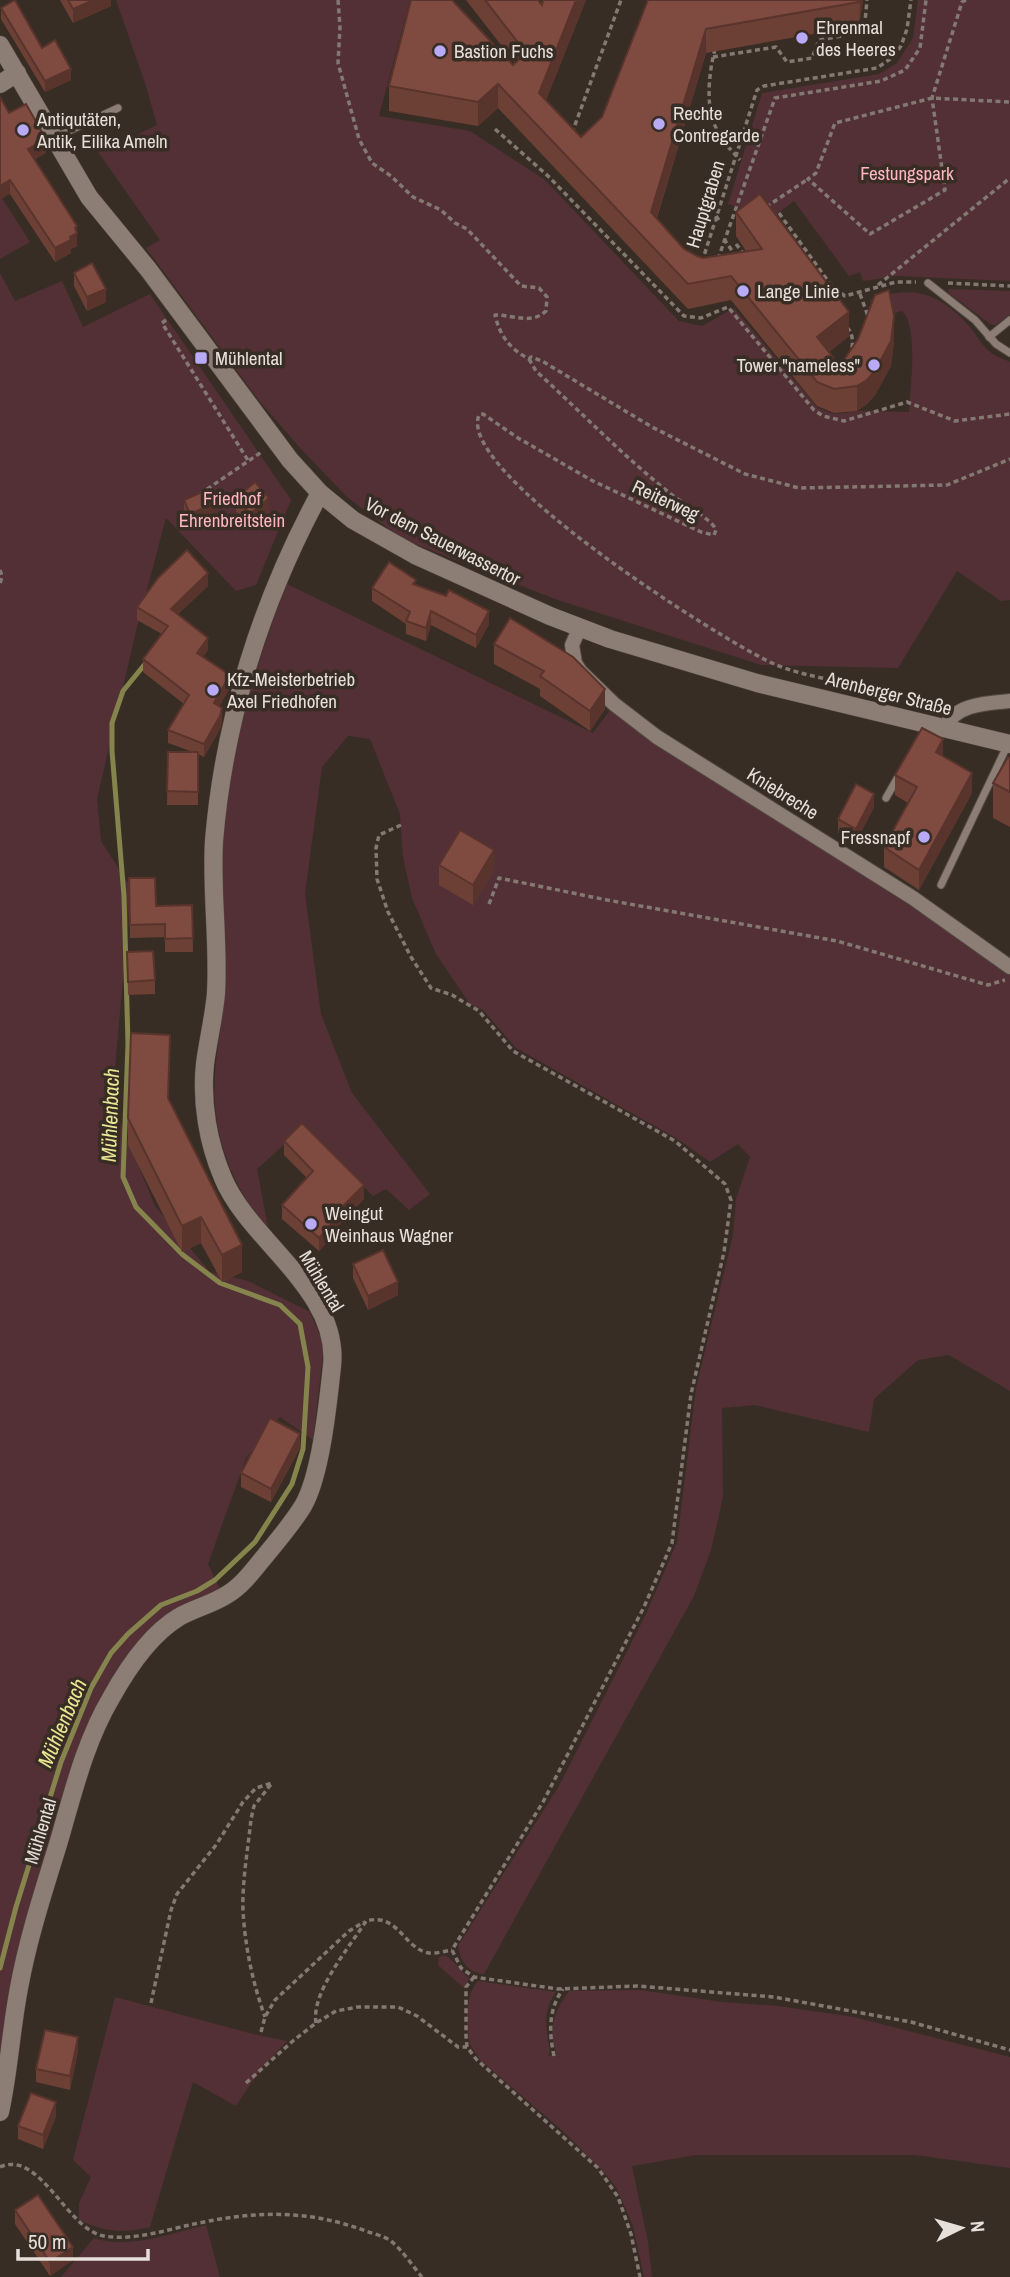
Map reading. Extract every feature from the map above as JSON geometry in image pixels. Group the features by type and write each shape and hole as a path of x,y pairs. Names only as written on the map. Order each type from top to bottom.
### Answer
{"street":[{"name":"Vor dem Sauerwassertor","path":"2,54 18,73 89,197 273,439 320,492 353,520 391,543 524,605 641,649 757,683"},
{"path":"0,84 18,73"},
{"name":"Mühlental","path":"0,2112 19,1987 29,1944 83,1763 99,1720 121,1682 154,1639 179,1618 228,1595 264,1557 303,1506 316,1470 332,1360 330,1338 315,1302 304,1285 281,1254 243,1214 228,1191 212,1147 204,1084 216,992 214,860 223,774 257,635 280,575 320,492"},
{"name":"Kniebreche","path":"580,627 572,645 575,663 614,704 657,737 913,898 1010,967"},
{"name":"Arenberger Straße","path":"757,683 932,730 1009,744"},
{"path":"932,730 960,711 1010,701"}],"lane":[{"path":"55,137 118,108"},
{"path":"928,283 975,320 996,344 1010,353"},
{"path":"989,337 1010,320"},
{"path":"941,884 1009,744"},
{"path":"886,798 904,766"}],"path":[{"path":"338,0 338,63 355,127 367,154 377,168 391,176 413,197 441,211 467,229 521,286 542,290 548,302 541,315 530,319 510,315 495,317 512,350 542,362 652,427 745,474 799,488 947,485 1010,459"},
{"path":"570,137 621,0"},
{"path":"713,57 776,47 787,62 812,58 819,40 864,32 867,0"},
{"name":"Hauptgraben","path":"701,267 757,90 764,86 877,68 893,57 901,46 907,29 911,0"},
{"path":"717,262 775,99 881,81 905,70 920,48 926,0"},
{"path":"808,179 870,234 945,190 932,98 962,2 966,0"},
{"path":"716,46 710,85 711,113 716,129 740,160"},
{"path":"762,210 816,173 835,123 932,98 1010,102"},
{"path":"495,129 548,176 684,316 701,318 728,307 814,410 822,416 844,421 907,402 955,421 1010,414"},
{"path":"779,213 833,288 845,296 860,294 877,286 1010,178"},
{"path":"735,207 746,211"},
{"path":"716,216 721,223"},
{"path":"724,239 740,261"},
{"path":"736,244 747,260"},
{"path":"797,259 807,251"},
{"path":"860,294 870,321"},
{"path":"179,312 162,323 249,461"},
{"path":"844,323 852,333 853,344 849,358"},
{"path":"853,344 864,344"},
{"name":"Reiterweg","path":"529,359 536,371 613,444 684,505 714,524 716,530 714,535 701,532 593,481 518,438 483,414 479,415 477,423 491,457 533,499 608,560 718,635 793,672 855,687 872,688 896,697"},
{"path":"198,494 260,454 273,439"},
{"path":"0,570 0,584"},
{"path":"904,699 935,703 960,711"},
{"path":"261,2032 265,2017 275,2000 349,1931 366,1921 375,1919 386,1922 419,1950 430,1954 452,1950 543,1802 645,1607 672,1544 691,1394 724,1252 731,1200 725,1184 676,1141 513,1051 479,1011 452,995 431,988 411,957 388,912 377,879 376,848 379,835 401,825"},
{"path":"489,904 499,878 571,894 837,942 988,985 1010,978"},
{"path":"151,2003 171,1910 177,1894 216,1845 243,1802 256,1788 272,1783 254,1806 251,1819 243,1911 251,1969 265,2017"},
{"path":"316,2023 314,2010 329,1978 366,1921"},
{"path":"452,1950 461,1968 474,1977 563,1989 637,1986 774,1997 911,2022 1010,2050"},
{"path":"474,1977 466,1987 467,2047 476,2059 598,2168 618,2197 631,2234 640,2277"},
{"path":"554,2056 549,2032 551,2016 556,1998 563,1989"},
{"path":"246,2083 294,2039 316,2023 335,2011 358,2007 398,2007 417,2016 458,2047 467,2047"},
{"path":"0,2167 20,2165 37,2176 79,2224 103,2236 140,2235 236,2215 286,2213 344,2222 389,2239 422,2277"}],"green space":[{"path":"116,0 410,0 379,116 470,131 545,180 679,321 702,326 734,308 817,407 828,412 909,412 912,343 907,319 902,311 877,318 870,300 885,295 912,292 936,299 947,306 969,326 987,349 1010,362 1010,600 1001,601 957,571 898,668 761,665 555,599 402,539 347,497 301,449 260,402 146,248 160,240 96,149 110,142 124,141 157,125"},
{"name":"Festungspark","path":"918,0 1010,0 1010,281 896,276 863,281 860,272 849,276 794,201 764,224 750,211 728,204 762,93 879,74 897,63 913,38"},
{"path":"2,198 30,242 0,259 0,200"},
{"name":"Friedhof Ehrenbreitstein","path":"0,273 15,301 62,281 83,327 150,294 291,500 256,585 236,591 166,518 136,631 97,799 101,841 131,888 112,1102 155,1206 210,1272 248,1281 310,1312 324,1345 313,1440 280,1417 246,1458 208,1564 222,1593 130,1653 117,1669 99,1701 0,2080"},
{"path":"948,289 1010,291 1010,315 995,325 990,324 949,293"},
{"path":"287,584 593,733 613,706 770,816 912,906 1010,974 1010,1391 949,1355 918,1360 874,1399 869,1432 755,1405 722,1408 723,1497 711,1550 694,1596 484,1974 473,1971 466,1965 458,1946 559,1786 647,1612 677,1542 696,1388 733,1235 736,1199 750,1157 738,1144 710,1162 676,1138 516,1048 483,1010 470,1004 436,954 412,898 403,857 400,814 370,739 348,736 322,767 305,894 321,1014 352,1093 430,1194 409,1210 386,1189 373,1196 304,1127 257,1169 268,1227 255,1211 233,1176 216,1116 215,1075 223,983 221,857 223,823 234,754 252,683"},
{"path":"444,1955 469,1978 464,1988 438,1965 439,1957"},
{"path":"478,1981 556,1992 547,2013 550,2051 548,2056 559,2054 556,2053 554,2044 554,2020 569,1991 640,1990 854,2017 1010,2057 1010,2168 915,2155 696,2155 632,2166 648,2242 652,2277 644,2277 633,2226 616,2187 564,2132 479,2059 471,2046 467,2011"},
{"path":"115,1997 287,2041 259,2071 236,2106 193,2082 150,2227 130,2231 106,2229 79,2220 79,2203 91,2177 73,2160"},
{"path":"206,2225 220,2277 61,2277 94,2238 136,2241"}],"building":[{"path":"15,0 42,48 55,40 71,69 45,81 1,8"},
{"path":"68,0 94,0 73,9"},
{"path":"411,0 452,0 513,65 526,53 485,0 538,0 542,5 543,0 576,0 539,93 581,137 602,117 648,0 860,0 706,29 651,212 684,249 703,258 762,249 736,212 760,194 849,312 817,337 840,366 858,339 875,295 889,290 894,316 891,341 875,371 857,386 834,389 817,382 731,276 688,284 498,84 478,102 389,86"},
{"path":"0,97 9,113 26,104 46,139 28,149 77,226 77,233 70,237 71,240 55,248 10,180 0,186"},
{"path":"92,263 106,289 87,297 74,273"},
{"path":"255,482 269,498 250,514 236,498"},
{"path":"209,489 215,503 190,514 184,500"},
{"path":"187,550 208,573 171,609 208,638 197,653 230,675 214,703 222,708 220,716 204,744 168,730 189,695 143,659 168,626 137,607 158,578"},
{"path":"389,562 416,580 413,584 446,596 449,590 489,611 476,635 431,611 426,628 406,621 410,612 372,588"},
{"path":"510,618 573,657 605,689 590,711 540,676 544,671 494,644"},
{"path":"922,728 943,739 936,752 972,773 919,870 884,847 917,787 895,775"},
{"path":"168,752 198,752 198,792 167,791"},
{"path":"1008,757 1010,758 1010,792 993,783"},
{"path":"856,784 874,794 856,829 838,819"},
{"path":"460,830 494,850 473,885 439,865"},
{"path":"129,878 155,878 156,906 192,905 193,938 165,939 165,924 130,925"},
{"path":"153,951 155,980 128,982 127,952"},
{"path":"131,1033 170,1035 168,1098 242,1245 222,1255 201,1217 182,1226 128,1118"},
{"path":"302,1123 364,1185 336,1213 339,1215 319,1238 282,1205 313,1171 284,1141"},
{"path":"383,1250 398,1282 368,1296 353,1264"},
{"path":"270,1418 300,1434 271,1489 241,1473"},
{"path":"45,2030 78,2037 70,2076 36,2069"},
{"path":"31,2093 56,2102 43,2135 18,2126"},
{"path":"38,2195 73,2247 50,2262 15,2210"}],"waterway":[{"name":"Mühlenbach","path":"0,1968 61,1762 91,1688 111,1653 161,1605 197,1591 215,1580 255,1542 292,1484 303,1449 308,1367 300,1324 280,1305 220,1283 183,1255 136,1207 123,1177 128,1044 124,896 112,723 123,691 145,664"}],"place":[{"name":"Ehrenmal des Heeres","path":"802,38"},
{"name":"Bastion Fuchs","path":"440,51"},
{"name":"Rechte Contregarde","path":"659,124"},
{"name":"Antiqutäten, Antik, Eilika Ameln","path":"23,130"},
{"name":"Lange Linie","path":"743,291"},
{"name":"Mühlental","path":"201,358"},
{"name":"Tower \"nameless\"","path":"874,365"},
{"name":"Kfz-Meisterbetrieb Axel Friedhofen","path":"213,690"},
{"name":"Fressnapf","path":"924,837"},
{"name":"Weingut Weinhaus Wagner","path":"311,1224"}]}
